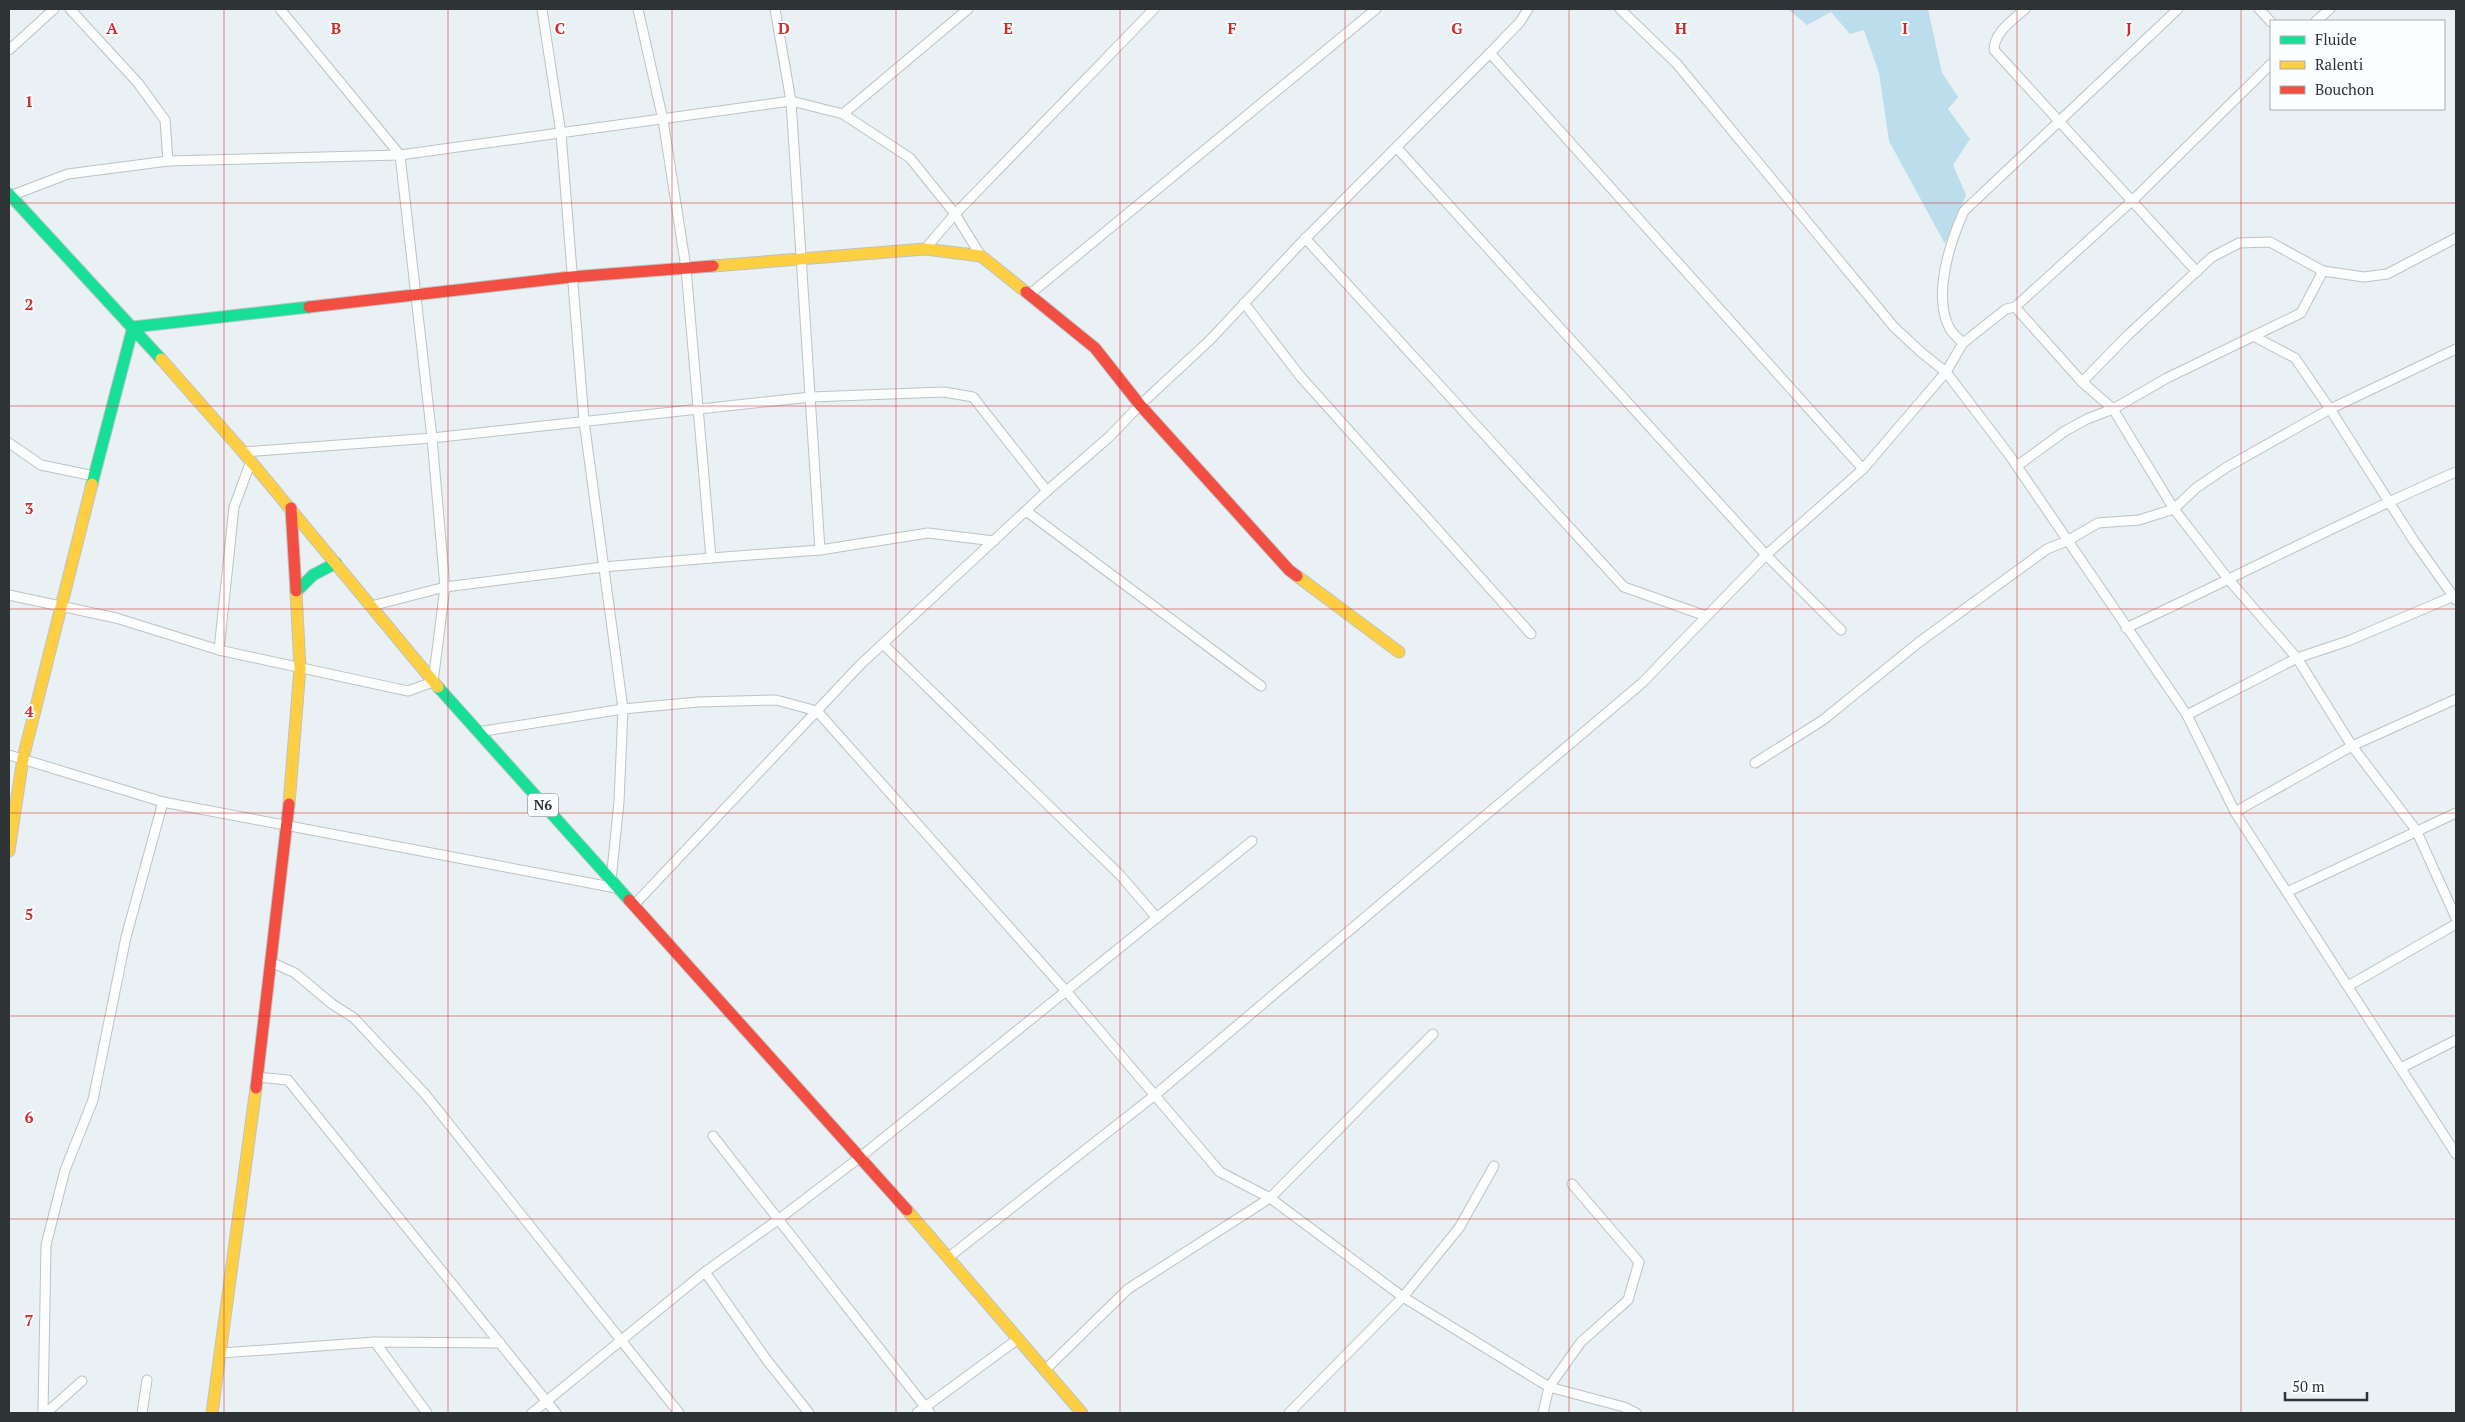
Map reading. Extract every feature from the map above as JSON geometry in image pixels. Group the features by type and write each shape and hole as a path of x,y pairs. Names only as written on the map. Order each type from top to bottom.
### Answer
{"main road":[{"name":"N6","path":"9,196 133,327 291,508 433,682 859,1158 950,1256 1082,1413"},
{"path":"9,851 23,758 133,327 415,296 571,276 925,250 981,256 1095,348 1140,405 1290,570 1399,652"},
{"path":"212,1413 257,1077 287,825 300,668 291,508"},
{"path":"296,592 313,576 336,563"}],"street":[{"path":"9,50 54,9"},
{"path":"70,9 138,83 165,120 168,161"},
{"path":"9,595 116,618 219,650 408,691 433,682 445,587 432,438 400,155 280,9"},
{"path":"9,755 163,802 615,884 623,709 584,421 561,134 542,9"},
{"path":"638,9 663,120 686,268 710,558"},
{"path":"775,9 791,102 820,550"},
{"path":"843,114 968,9"},
{"path":"925,250 955,214 1154,9"},
{"path":"1030,294 1376,9"},
{"path":"634,905 817,711 883,644 1109,437 1140,405 1210,340 1305,238 1397,148 1520,22 1528,9"},
{"path":"1620,9 1677,64 1894,327 1946,372 2018,466 2126,628 2187,715 2235,812 2456,1153"},
{"path":"2025,9 2000,32 1994,42 1994,50 2197,272"},
{"path":"1963,344 1950,329 1943,301 1946,259 1953,234 1964,211 2178,9"},
{"path":"2259,9 2270,21"},
{"path":"2317,20 2330,9"},
{"path":"1490,53 1863,469"},
{"path":"950,1256 1156,1095 1642,682 1766,556 1863,469 1946,372 1963,344 2006,309 2015,307 2133,200 2270,65"},
{"path":"9,196 68,174 168,161 400,155 791,102 843,114 910,158 955,214 981,256"},
{"path":"1397,148 1766,556 1841,630"},
{"path":"1305,238 1624,587 1706,616"},
{"path":"2082,382 2135,328 2212,257 2239,243 2270,242 2323,271 2364,276 2387,274 2456,238"},
{"path":"2018,466 2065,431 2087,418 2113,409 2167,378 2301,314 2323,271"},
{"path":"1244,303 1300,376 1531,634"},
{"path":"2015,307 2082,382 2113,409 2174,509 2229,580 2297,658 2352,746 2416,830 2456,918"},
{"path":"2187,715 2297,658 2348,642 2455,598 2295,358 2253,336"},
{"path":"1755,763 1823,720 1918,643 2047,549 2067,541 2098,524 2139,520 2174,509 2196,488 2227,467 2330,409 2456,348"},
{"path":"219,650 234,507 247,457 811,397 944,392 973,397 1047,492"},
{"path":"9,443 41,465 94,476"},
{"path":"2126,628 2229,580 2389,501 2456,472"},
{"path":"1026,511 1261,686"},
{"path":"371,606 445,587 603,567 820,550 928,533 994,541"},
{"path":"883,644 1120,875 1157,918"},
{"path":"2235,812 2352,746 2456,699"},
{"path":"478,732 623,709 698,702 776,700 817,711 1066,991 1220,1172 1270,1198 1403,1297 1549,1387 1624,1407 1636,1413"},
{"path":"44,1413 46,1245 65,1170 92,1100 126,937 163,802"},
{"path":"2287,892 2416,830 2456,813"},
{"path":"532,1413 705,1272 779,1220 859,1158 1252,841"},
{"path":"2348,986 2456,924"},
{"path":"270,962 295,973 332,1004 354,1018 419,1087 623,1340 679,1413"},
{"path":"1045,1370 1128,1289 1270,1198 1433,1034"},
{"path":"2401,1068 2456,1040"},
{"path":"257,1077 288,1080 556,1413"},
{"path":"713,1136 928,1410"},
{"path":"1289,1413 1403,1297 1460,1228 1494,1166"},
{"path":"1543,1413 1549,1387 1581,1342 1628,1300 1639,1262 1572,1184"},
{"path":"705,1272 766,1359 809,1413"},
{"path":"917,1413 928,1410 1018,1339"},
{"path":"221,1352 375,1342 500,1343"},
{"path":"375,1342 427,1413"},
{"path":"142,1413 147,1380"},
{"path":"44,1413 82,1381"}],"shaded area":[{"path":"1788,9 1928,9 1942,73 1958,97 1948,109 1970,139 1953,165 1966,195 1945,244 1889,141 1879,73 1864,30 1850,34 1831,12 1807,25"}],"traffic: fast":[{"path":"9,194 161,359"},
{"path":"92,484 133,327 309,307"},
{"path":"296,592 313,575 336,563"},
{"path":"438,687 629,900"}],"traffic: slow":[{"path":"713,266 925,249 981,256 1026,292"},
{"path":"161,359 243,452 438,687"},
{"path":"9,851 23,758 92,484"},
{"path":"1297,576 1399,652"},
{"path":"289,804 300,668 296,591"},
{"path":"212,1413 256,1088"},
{"path":"907,1210 1082,1413"}],"traffic: jam":[{"path":"309,307 571,277 713,266"},
{"path":"1026,292 1095,348 1140,405 1289,570 1297,576"},
{"path":"291,508 296,591"},
{"path":"256,1088 289,804"},
{"path":"629,900 907,1210"}]}
